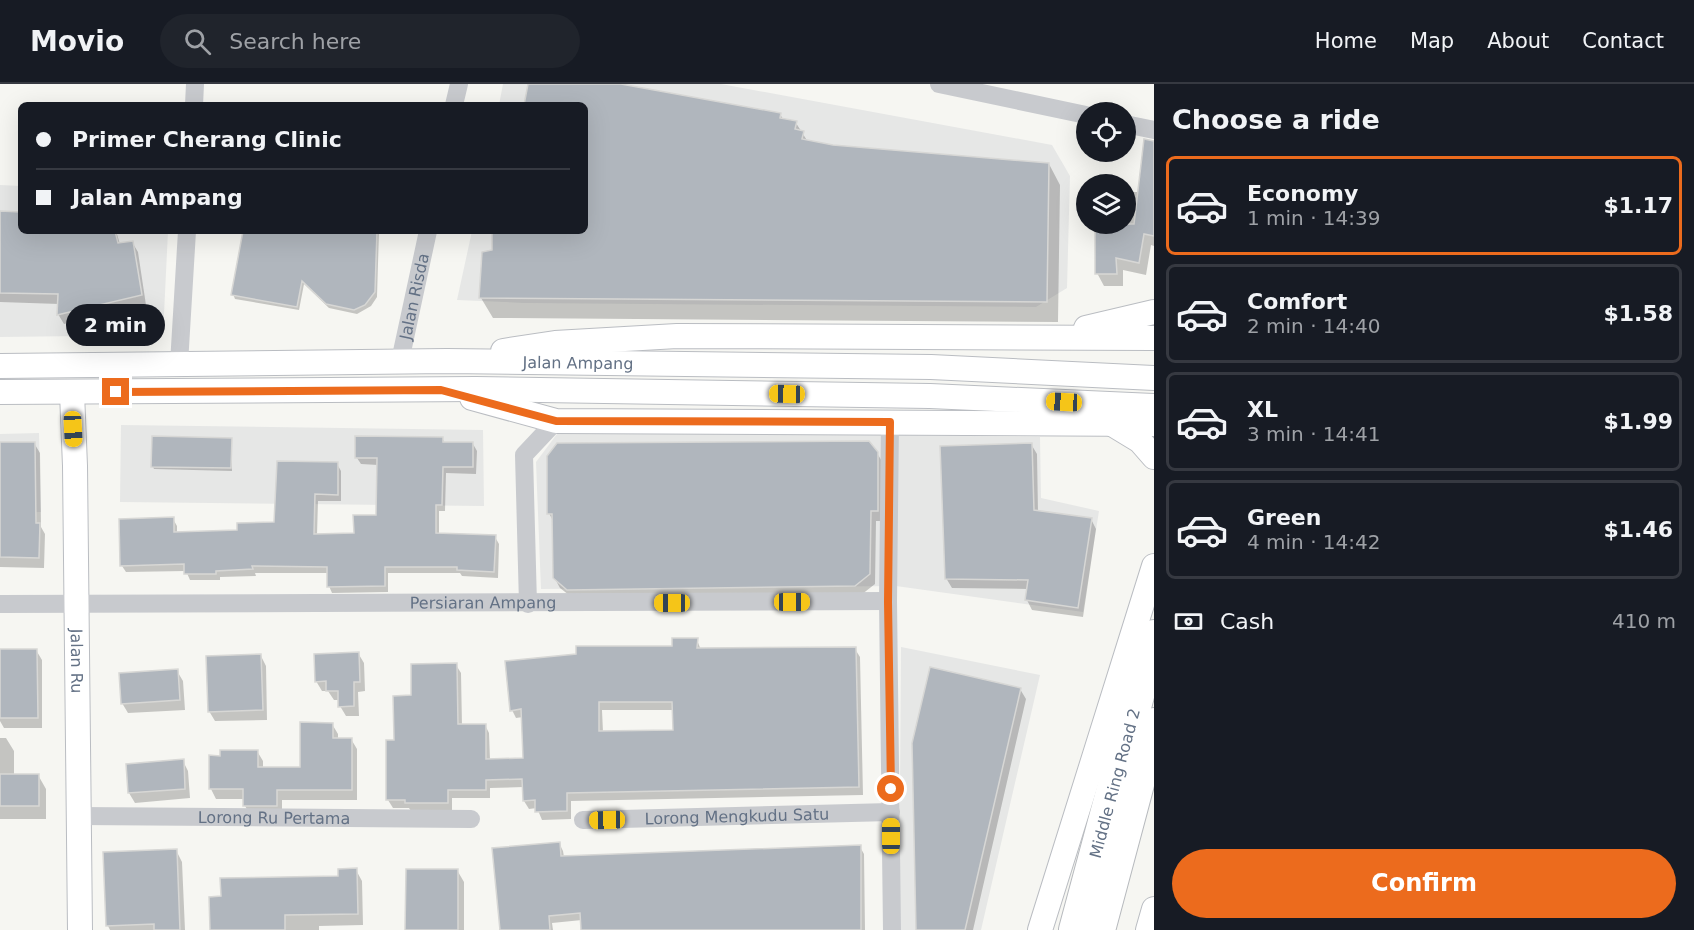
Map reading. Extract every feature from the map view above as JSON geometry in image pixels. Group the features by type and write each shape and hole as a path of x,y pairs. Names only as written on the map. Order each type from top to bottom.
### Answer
{"highway":[{"name":"Middle Ring Road 2","path":"1075,930 1154,636"},
{"name":"Middle Ring Road 2","path":"1098,930 1154,724"}],"main road":[{"path":"1052,337 1154,312"},
{"path":"447,361 538,345 677,336 1052,337 1153,340"},
{"name":"Jalan Ampang","path":"0,366 447,361 931,367 1154,378"},
{"name":"Jalan Ampang","path":"0,392 441,390 930,396 1152,417"},
{"path":"441,390 556,421 1111,424 1152,417"},
{"name":"Jalan Ru","path":"72,393 75,466 80,930"},
{"path":"1111,424 1140,441 1154,457"},
{"path":"1041,930 1154,566"},
{"path":"1148,930 1154,909"}],"street":[{"path":"194,102 195,84"},
{"path":"455,102 459,84"},
{"path":"939,84 1076,113"},
{"path":"1136,126 1154,130"},
{"path":"179,364 187,234"},
{"name":"Jalan Risda","path":"400,361 427,234"},
{"path":"528,604 524,455 556,421"},
{"path":"890,422 888,602 892,930"},
{"name":"Persiaran Ampang","path":"0,604 888,602"},
{"name":"Lorong Mengkudu Satu","path":"584,820 891,812"},
{"name":"Lorong Ru Pertama","path":"78,816 471,819"}],"shaded area":[{"path":"503,84 721,84 1052,145 1070,176 1067,288 1036,307 524,303 457,300 471,234 588,234 588,102 500,102"},
{"path":"0,185 18,186 18,234 168,234 163,335 0,337"},
{"path":"121,425 483,430 484,506 120,502"},
{"path":"560,430 1040,437 1041,498 1099,511 1083,612 896,586 541,589 536,462"},
{"path":"39,433 41,512 0,513 0,434"},
{"path":"901,647 1040,675 981,930 899,930"}],"building":[{"path":"528,84 621,84 781,113 780,118 797,121 795,129 804,131 802,139 833,145 1049,163 1047,302 479,298 482,252 492,250 492,234 588,234 588,102 525,102"},
{"path":"1144,139 1154,141 1154,236 1144,234 1139,263 1116,258 1117,274 1095,274 1095,234 1136,234 1136,207"},
{"path":"0,211 18,212 18,234 116,234 118,243 133,241 142,295 57,315 58,294 0,293"},
{"path":"242,234 377,234 375,292 365,305 354,310 326,304 302,281 297,307 231,295"},
{"path":"152,436 232,438 231,468 151,467"},
{"path":"355,436 443,437 443,442 473,442 473,467 443,467 442,505 436,505 436,533 496,535 494,572 457,570 457,567 385,567 385,586 327,587 327,567 252,566 253,569 216,571 216,574 184,574 184,564 120,566 119,519 174,517 174,532 237,530 237,523 274,522 277,461 338,462 338,495 315,494 314,534 354,533 353,515 376,515 377,458 355,458"},
{"path":"869,441 878,452 878,511 871,511 870,574 855,586 567,590 553,578 552,514 547,514 547,456 557,443"},
{"path":"0,442 35,442 36,523 40,523 39,558 0,557"},
{"path":"1032,443 1034,510 1092,518 1078,608 1025,600 1028,580 945,579 940,446"},
{"path":"672,638 698,638 697,648 856,647 859,787 567,793 567,811 535,812 535,800 523,801 522,779 486,780 486,790 448,790 448,803 405,803 405,800 386,800 386,740 394,740 393,696 411,695 411,664 457,663 458,724 486,724 486,759 523,758 521,709 510,711 505,661 576,654 576,646 672,646","holes":["599,702 672,702 673,730 599,731"]},
{"path":"0,649 37,649 38,718 0,718"},
{"path":"359,652 360,682 354,682 354,706 338,707 338,691 326,691 326,681 315,682 314,654"},
{"path":"261,654 263,710 208,712 206,656"},
{"path":"930,667 1021,688 965,930 916,930 912,743"},
{"path":"178,669 180,700 121,704 119,673"},
{"path":"300,722 333,723 333,738 352,738 352,790 277,790 277,806 243,806 243,789 209,789 209,755 220,756 220,750 258,750 258,767 300,767"},
{"path":"184,759 185,789 128,793 126,764"},
{"path":"0,774 39,774 39,806 0,806"},
{"path":"560,842 561,856 861,845 861,930 581,930 580,913 549,916 550,930 500,930 492,848"},
{"path":"177,849 180,930 154,930 154,924 106,926 103,852"},
{"path":"357,868 358,914 285,915 285,930 210,930 209,897 221,896 220,878 338,876 338,869"},
{"path":"406,869 458,869 458,930 405,930"}],"route":[{"path":"116,392 441,390 556,421 890,422 888,602 891,789"}]}
